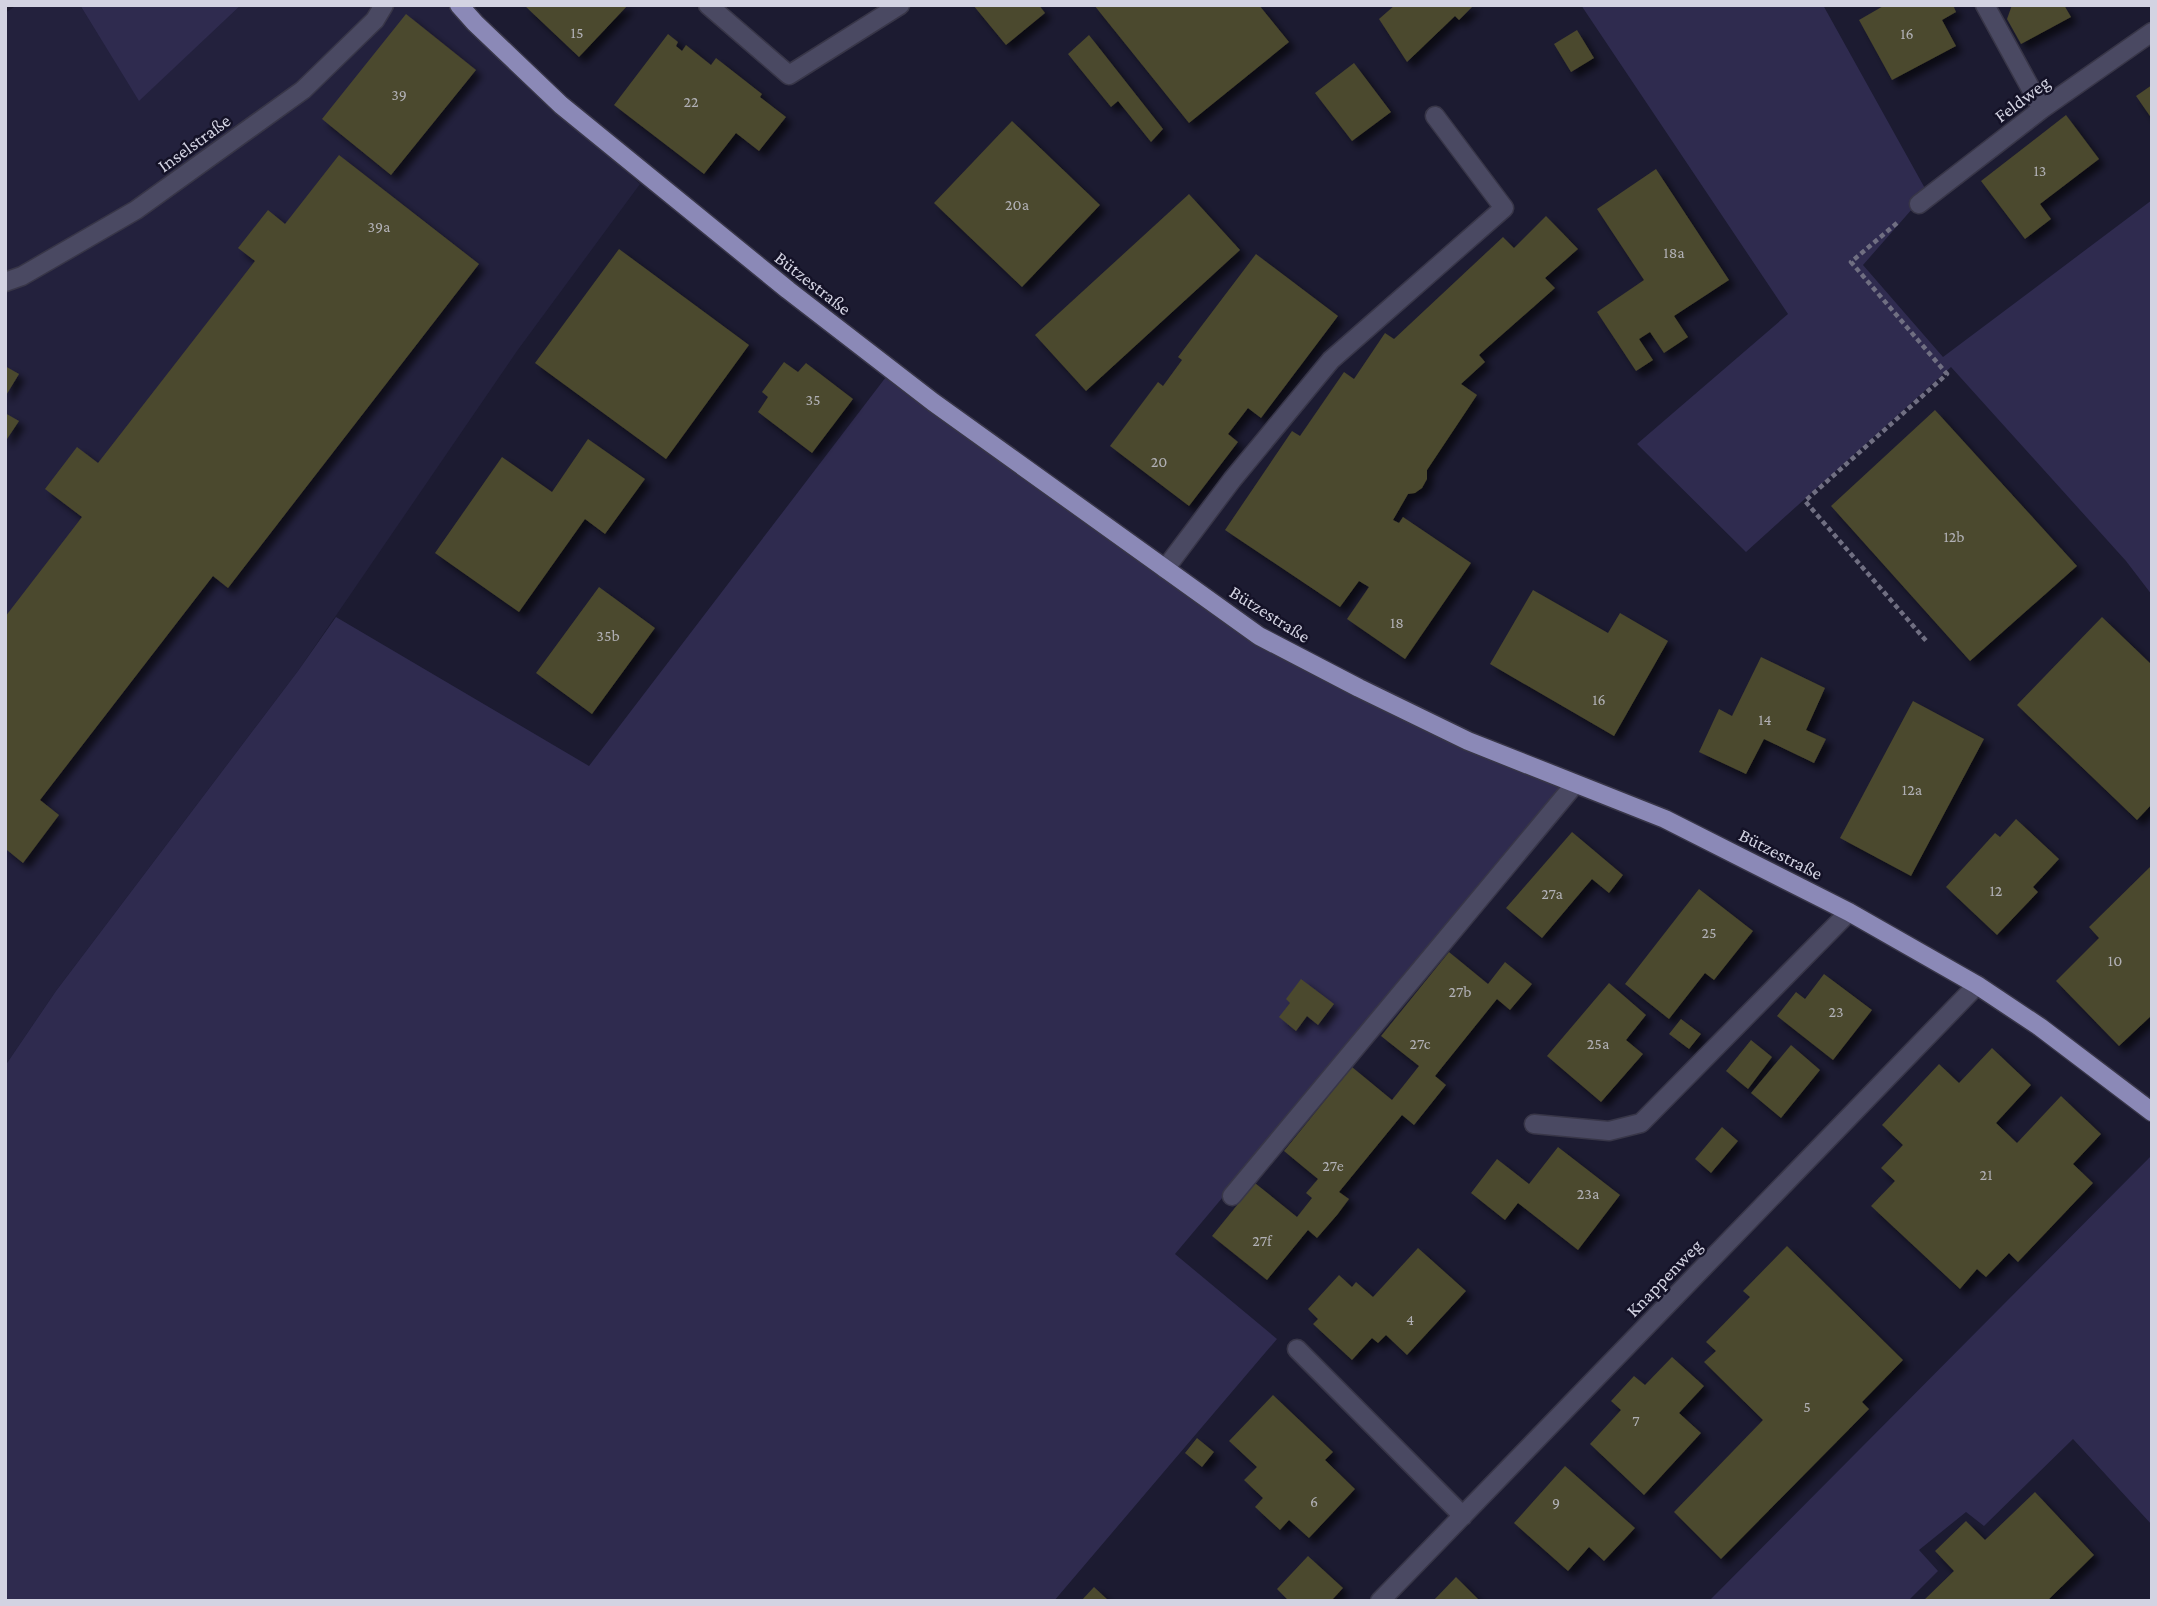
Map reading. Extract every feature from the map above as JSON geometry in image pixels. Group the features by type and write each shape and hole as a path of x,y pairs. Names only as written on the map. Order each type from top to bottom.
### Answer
{"main road":[{"name":"Bützestraße","path":"459,5 561,105 788,290 933,402 1259,636 1468,741 1665,819 1849,912 1977,985 2039,1027 2152,1112"}],"street":[{"name":"Inselstraße","path":"5,282 22,276 136,210 303,90 374,20 384,5"},
{"path":"708,5 789,75 900,5"},
{"path":"1985,5 2042,109"},
{"name":"Feldweg","path":"1919,204 2042,109 2152,32"},
{"path":"1165,569 1233,480 1331,360 1504,208 1435,116"},
{"path":"1232,1196 1575,784"},
{"path":"1534,1124 1609,1130 1641,1123 1849,912"},
{"name":"Knappenweg","path":"1380,1601 1977,985"},
{"path":"1297,1349 1463,1516"}],"path":[{"path":"1919,204 1851,262 1947,374 1805,501 1928,643"}],"shaded area":[{"path":"17,5 80,5 139,100 241,5 449,5 469,28 640,184 517,351 298,671 56,991 5,1066 5,13"},
{"path":"80,5 241,5 139,101"},
{"path":"1581,5 1823,5 1927,192 1863,265 1943,357 2152,200 2152,595 2126,561 1951,367 1746,552 1637,444 1788,314"},
{"path":"889,373 1258,638 1570,785 1175,1254 1277,1339 1054,1601 5,1601 5,1066 56,991 336,617 589,766"},
{"path":"2152,1155 2152,1525 2073,1439 1984,1526 1966,1512 1919,1550 1938,1571 1908,1601 1709,1601"}],"building":[{"path":"524,5 628,5 579,57"},
{"path":"973,5 1039,5 1045,13 1006,45"},
{"path":"1094,5 1259,5 1289,42 1189,123"},
{"path":"1395,5 1474,5 1459,20 1455,16 1407,62 1379,19"},
{"path":"1885,5 1953,5 1956,12 1942,20 1956,46 1892,80 1859,20"},
{"path":"2012,5 2064,5 2071,17 2021,44 2007,19"},
{"path":"406,14 476,70 391,175 322,119"},
{"path":"1577,30 1594,58 1571,72 1554,44"},
{"path":"668,34 678,42 676,46 682,51 686,45 711,65 716,58 762,94 760,97 786,117 759,151 736,133 704,174 614,105"},
{"path":"1089,35 1163,129 1151,142 1118,101 1111,107 1068,54"},
{"path":"1354,63 1391,112 1352,141 1315,93"},
{"path":"2152,85 2152,119 2136,96"},
{"path":"2066,115 2099,159 2040,204 2051,219 2025,239 1981,181"},
{"path":"1012,121 1100,205 1022,287 934,203"},
{"path":"339,155 479,264 228,588 213,576 40,800 59,815 23,863 7,850 5,852 5,617 82,517 45,489 77,447 98,463 255,261 238,248 268,210 285,224"},
{"path":"1656,169 1729,280 1674,316 1688,337 1664,353 1650,332 1639,339 1653,360 1636,371 1597,312 1644,280 1597,209"},
{"path":"1189,194 1240,250 1086,391 1035,335"},
{"path":"1546,216 1578,249 1545,278 1555,288 1479,355 1485,362 1461,384 1477,395 1427,470 1427,479 1422,488 1408,494 1393,520 1399,523 1403,517 1471,563 1405,659 1347,619 1369,587 1359,581 1340,607 1225,530 1292,431 1300,436 1344,372 1354,379 1385,333 1394,339 1503,237 1514,248"},
{"path":"619,249 749,345 666,459 535,363"},
{"path":"1256,254 1338,316 1261,418 1248,408 1228,434 1238,442 1189,506 1110,446 1158,382 1163,386 1182,360 1178,357"},
{"path":"784,362 798,372 806,363 853,399 812,453 758,412 768,397 762,392"},
{"path":"5,366 19,374 5,397"},
{"path":"1935,410 2077,566 1970,661 1831,506"},
{"path":"5,413 19,421 5,442"},
{"path":"588,439 645,479 605,534 585,519 519,612 435,553 502,457 552,492"},
{"path":"599,587 655,628 592,714 536,673"},
{"path":"1533,590 1608,633 1620,613 1668,641 1614,736 1490,664"},
{"path":"2102,617 2152,665 2152,804 2137,820 2017,705"},
{"path":"1761,657 1825,688 1806,730 1826,739 1814,763 1764,739 1746,774 1699,752 1719,709 1732,716"},
{"path":"1913,701 1984,739 1911,876 1840,838"},
{"path":"2016,819 2059,859 2033,887 2038,892 1997,935 1946,887 1995,833 2000,837"},
{"path":"1572,832 1623,875 1609,893 1592,879 1542,938 1506,908"},
{"path":"2150,867 2152,1015 2119,1046 2056,981 2099,938 2089,927"},
{"path":"1699,889 1753,931 1714,980 1705,973 1669,1019 1625,984"},
{"path":"1449,952 1488,984 1505,962 1532,984 1510,1010 1497,999 1435,1076 1446,1085 1414,1125 1402,1115 1339,1192 1349,1199 1337,1215 1317,1238 1308,1230 1267,1280 1212,1236 1255,1183 1297,1217 1312,1198 1306,1193 1318,1179 1284,1151 1352,1067 1392,1100 1419,1066 1381,1036"},
{"path":"1824,974 1872,1010 1833,1060 1777,1016 1796,992 1805,999"},
{"path":"1301,979 1334,1004 1318,1025 1307,1016 1296,1031 1279,1017 1290,1003 1286,999"},
{"path":"1609,983 1646,1015 1626,1040 1643,1054 1601,1102 1547,1056"},
{"path":"1681,1019 1701,1034 1689,1049 1669,1034"},
{"path":"1751,1040 1772,1057 1748,1089 1726,1071"},
{"path":"1791,1045 1820,1070 1781,1118 1751,1093"},
{"path":"1992,1048 2031,1085 1996,1123 2017,1143 2061,1096 2101,1134 2073,1164 2093,1183 2018,1262 2009,1253 1986,1277 1977,1269 1960,1289 1871,1206 1895,1181 1881,1168 1903,1145 1882,1125 1939,1064 1959,1083"},
{"path":"1722,1127 1738,1141 1711,1173 1695,1159"},
{"path":"1558,1147 1620,1195 1578,1250 1518,1203 1505,1220 1471,1193 1497,1159 1529,1184"},
{"path":"1787,1246 1903,1360 1862,1402 1869,1409 1721,1559 1674,1512 1763,1420 1704,1362 1716,1351 1706,1342 1750,1297 1743,1291"},
{"path":"1418,1248 1466,1291 1407,1355 1386,1335 1378,1343 1372,1338 1352,1360 1313,1324 1318,1319 1308,1309 1339,1275 1352,1287 1356,1282 1373,1297"},
{"path":"1672,1357 1704,1386 1679,1413 1701,1433 1644,1495 1590,1444 1621,1410 1611,1401 1634,1376 1645,1385"},
{"path":"1273,1395 1333,1452 1325,1460 1355,1489 1309,1538 1289,1520 1280,1530 1255,1507 1263,1498 1244,1480 1257,1467 1229,1441"},
{"path":"1197,1438 1214,1452 1202,1467 1185,1453"},
{"path":"1565,1466 1635,1528 1604,1561 1589,1547 1568,1571 1514,1523"},
{"path":"2035,1492 2094,1555 2047,1601 1923,1601 1954,1571 1935,1551 1966,1521 1985,1540"},
{"path":"1308,1556 1343,1588 1331,1601 1289,1601 1277,1589"},
{"path":"1456,1577 1480,1601 1433,1601"},
{"path":"1094,1587 1109,1601 1081,1601"}]}
